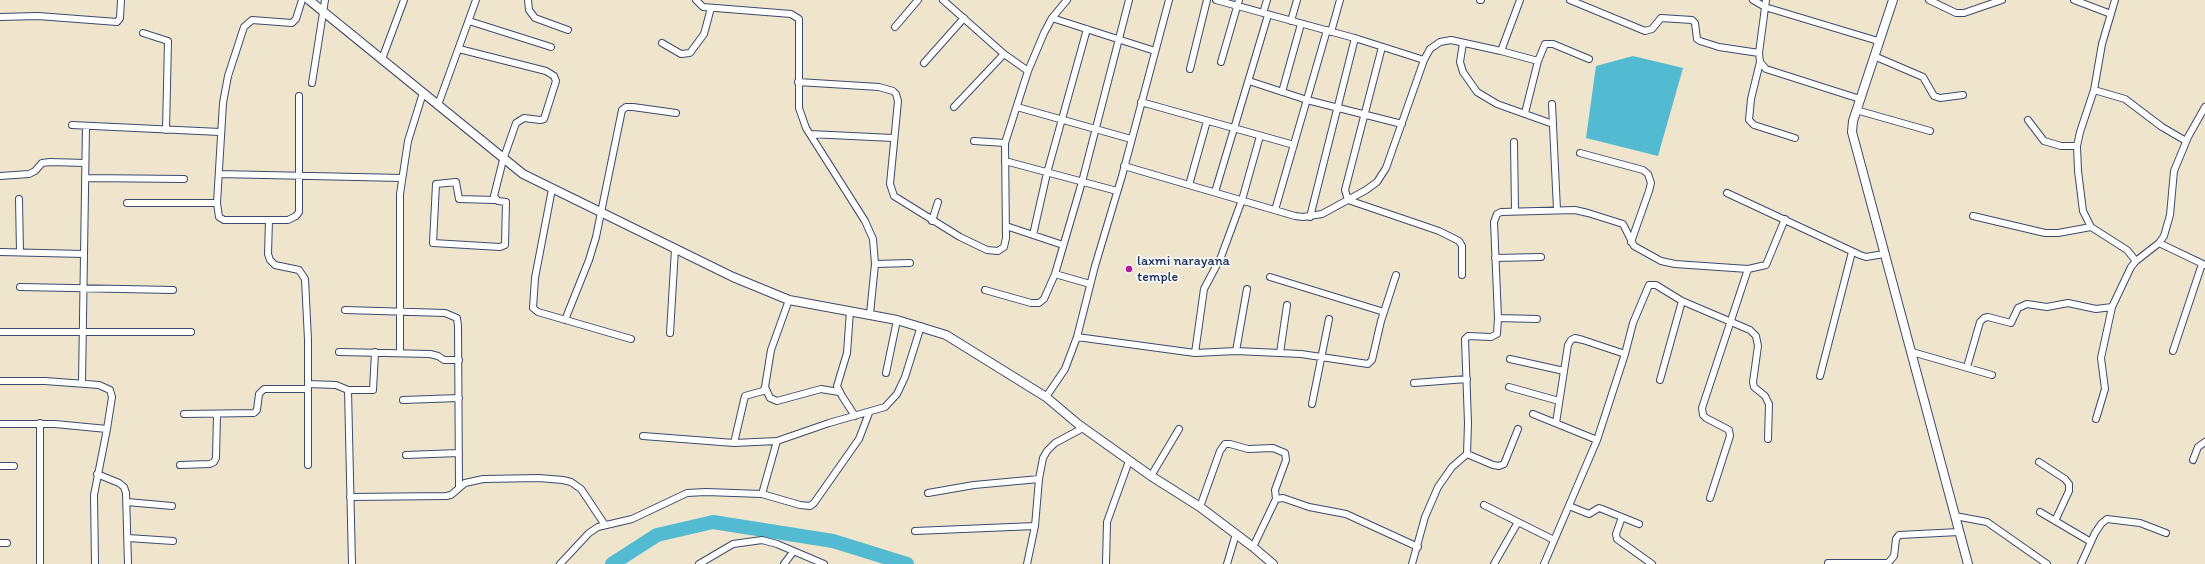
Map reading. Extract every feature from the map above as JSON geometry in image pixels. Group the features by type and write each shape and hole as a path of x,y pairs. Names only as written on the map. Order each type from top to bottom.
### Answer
{"street":[{"path":"0,17 38,16 117,22 120,18 121,0"},
{"path":"299,96 299,212 296,216 288,220 224,220 219,218 217,213 217,203 222,103 228,76 244,27 252,20 292,24 296,19 302,0"},
{"path":"309,0 503,160 523,174 751,285 789,300 897,320 921,326 946,335 1048,399 1081,426 1129,461 1200,507 1273,564"},
{"path":"312,84 322,11 325,0"},
{"path":"382,59 404,0"},
{"path":"438,105 476,0"},
{"path":"528,0 529,10 535,18 568,30"},
{"path":"696,0 703,7 791,14 796,16 799,24 799,108 806,128 870,229 873,239 875,264 870,314"},
{"path":"895,26 918,0"},
{"path":"943,0 1004,54 1028,71"},
{"path":"798,82 879,87 893,91 896,94 898,101 893,138 891,190 894,196 960,237 994,252 1004,247 1006,226 1004,161 1005,143 1028,71 1052,18 1067,0"},
{"path":"985,290 1031,303 1039,303 1044,299 1055,274 1082,182 1129,0"},
{"path":"1048,399 1065,369 1077,338 1090,284 1169,0"},
{"path":"1190,69 1208,0"},
{"path":"1216,0 1238,3 1266,14 1355,38 1424,60"},
{"path":"1215,192 1249,81 1266,14 1267,0"},
{"path":"1291,21 1297,0"},
{"path":"1275,210 1307,100 1340,0"},
{"path":"1502,51 1520,0"},
{"path":"1570,0 1645,31 1652,30 1661,18 1692,20 1695,23 1697,38 1700,41 1719,47 1759,53"},
{"path":"1753,0 1766,3 1878,41"},
{"path":"1893,0 1856,110 1852,132 1968,564"},
{"path":"1929,0 1956,13 1964,13 2002,0"},
{"path":"2074,0 2111,14"},
{"path":"2115,0 2102,44 2094,90 2077,146 2082,210 2091,227 2127,250 2136,261"},
{"path":"1221,62 1238,3"},
{"path":"1766,3 1759,53 1760,62 1751,99 1749,120 1754,126 1795,138"},
{"path":"662,43 680,54 690,53 704,34 711,8"},
{"path":"924,63 964,18"},
{"path":"1052,18 1155,51"},
{"path":"469,21 551,47"},
{"path":"1282,92 1301,24"},
{"path":"1033,235 1047,173 1087,29"},
{"path":"143,33 168,41 166,130"},
{"path":"1310,217 1355,38"},
{"path":"1124,166 1295,216 1310,217 1322,214 1377,182 1388,163 1424,60 1430,48 1440,42 1451,40 1502,51 1538,62"},
{"path":"1462,42 1460,62 1463,72 1477,92 1497,104 1553,124"},
{"path":"1525,113 1538,62 1544,47 1548,43 1589,58"},
{"path":"1348,200 1345,190 1382,47"},
{"path":"459,49 546,71 554,76 556,81 544,119 524,118 516,123 503,160 494,196 495,200"},
{"path":"954,107 1004,54"},
{"path":"1874,56 1923,77 1934,96 1940,98 1963,95"},
{"path":"1760,62 1766,69 1778,74 1860,99"},
{"path":"1249,81 1307,100 1402,124"},
{"path":"2094,90 2125,99 2162,127 2186,141"},
{"path":"400,353 399,222 402,178 408,141 423,93"},
{"path":"1141,102 1294,145"},
{"path":"1552,104 1557,210"},
{"path":"565,320 589,260 602,212 622,110 626,107 633,107 676,113"},
{"path":"1017,107 1131,139"},
{"path":"2096,419 2105,389 2101,358 2112,307 2136,261 2159,243 2164,236 2170,215 2174,171 2186,141 2205,107"},
{"path":"1856,110 1930,131"},
{"path":"2028,120 2044,140 2061,146 2077,146"},
{"path":"1189,185 1206,121"},
{"path":"72,125 220,132"},
{"path":"82,383 86,126"},
{"path":"810,134 893,138"},
{"path":"1195,353 1204,289 1221,257 1242,200 1260,136"},
{"path":"974,141 1005,143"},
{"path":"1514,142 1515,211"},
{"path":"1580,153 1642,170 1650,178 1649,191 1631,242"},
{"path":"1004,161 1117,191"},
{"path":"0,176 29,174 35,171 42,164 50,162 85,163"},
{"path":"219,174 402,178"},
{"path":"85,178 184,178"},
{"path":"456,182 459,199 495,200 506,202 505,246 492,247 432,242 436,184 456,182"},
{"path":"552,189 532,301 533,308 538,312 631,339"},
{"path":"1727,193 1785,219 1852,252 1866,257 1884,254"},
{"path":"19,199 20,252"},
{"path":"1348,200 1440,231 1459,241 1462,246 1462,275"},
{"path":"932,221 938,202"},
{"path":"127,203 217,203"},
{"path":"1412,564 1426,517 1440,484 1452,467 1466,454 1467,379 1465,339 1468,336 1495,336 1498,318 1494,217 1501,212 1515,211 1582,211 1623,224 1631,242 1640,251 1661,261 1675,264 1748,269 1766,265 1785,219"},
{"path":"1973,216 2045,233 2058,233 2091,227"},
{"path":"269,220 268,254 270,260 275,264 299,270 305,279 308,386 308,465"},
{"path":"1006,226 1063,245"},
{"path":"2159,243 2204,264 2173,351"},
{"path":"670,333 675,248"},
{"path":"0,252 84,254"},
{"path":"1820,376 1852,252"},
{"path":"1495,258 1541,257"},
{"path":"875,264 910,263"},
{"path":"1710,498 1730,436 1729,430 1703,415 1702,408 1748,269"},
{"path":"1055,274 1090,284"},
{"path":"1077,338 1195,353 1236,351 1280,353 1368,364 1372,360 1384,312 1396,274"},
{"path":"1270,277 1384,312"},
{"path":"1544,564 1597,440 1625,354 1633,323 1646,287 1652,284 1656,285 1682,301 1750,330 1756,336 1758,346 1753,382 1754,387 1765,396 1769,404 1768,438"},
{"path":"20,287 173,290"},
{"path":"1236,351 1246,289"},
{"path":"734,443 745,396 763,392 765,387 771,350 789,300"},
{"path":"1660,380 1682,301"},
{"path":"1967,366 1980,322 1984,318 1988,317 2011,323 2018,308 2027,304 2047,307 2068,303 2101,309 2112,307"},
{"path":"1280,353 1287,305"},
{"path":"345,310 445,313 457,318 459,360 459,486"},
{"path":"850,311 848,348 837,386 839,392 856,416"},
{"path":"1498,318 1537,319"},
{"path":"1312,404 1329,319"},
{"path":"886,373 897,320"},
{"path":"643,436 734,443 777,441 885,408 897,394 911,360 921,326"},
{"path":"0,332 191,332"},
{"path":"1556,423 1568,345 1571,340 1575,338 1625,354"},
{"path":"339,352 435,354 442,359 459,360"},
{"path":"184,414 254,413 257,410 259,394 264,389 336,385 348,390 373,390 375,352"},
{"path":"1912,352 1967,366 1992,375"},
{"path":"1510,359 1564,371"},
{"path":"1414,383 1467,379"},
{"path":"0,381 82,383 99,385 110,390 112,397 107,430 94,495 95,564"},
{"path":"765,387 770,398 777,401 815,390 826,389 839,392"},
{"path":"1509,387 1559,402"},
{"path":"348,390 352,564"},
{"path":"403,400 459,398"},
{"path":"560,564 589,533 605,524 632,518 687,493 706,492 762,494 800,506 810,506 814,503 859,438 869,413"},
{"path":"180,465 210,464 214,462 216,458 217,414"},
{"path":"1533,414 1597,440"},
{"path":"0,424 40,423 107,430"},
{"path":"40,423 40,564"},
{"path":"1027,564 1035,526 1039,479 1043,458 1047,451 1081,426"},
{"path":"1466,454 1493,465 1499,466 1504,464 1518,429"},
{"path":"1151,476 1178,430"},
{"path":"762,494 777,441"},
{"path":"2194,460 2198,447 2205,442"},
{"path":"1200,507 1220,451 1225,444 1248,449 1273,448 1285,453 1286,460 1275,490 1276,499 1253,547"},
{"path":"406,455 459,453"},
{"path":"1106,564 1107,522 1129,461"},
{"path":"2039,462 2065,479 2069,484 2069,491 2055,521"},
{"path":"0,466 14,466"},
{"path":"97,474 111,479 124,487 127,502 128,564"},
{"path":"350,497 446,496 451,495 459,486 483,479 539,478 571,482 581,489 605,524"},
{"path":"928,493 974,485 1039,479"},
{"path":"1276,499 1282,498 1309,507 1346,514 1418,547"},
{"path":"127,502 172,506"},
{"path":"1484,506 1554,540"},
{"path":"1569,506 1589,514 1599,508 1622,519 1639,524"},
{"path":"2040,512 2091,542"},
{"path":"1955,516 1991,524 2047,564"},
{"path":"1622,519 1616,534 1619,542 1652,564"},
{"path":"2081,564 2101,524 2107,519 2140,523 2166,533"},
{"path":"1494,564 1518,522"},
{"path":"915,531 1035,526"},
{"path":"1828,562 1888,564 1894,556 1896,539 1899,535 1959,532"},
{"path":"1227,564 1236,534"},
{"path":"128,538 173,541"},
{"path":"699,564 734,544 749,541 769,542 824,564"},
{"path":"0,543 7,543"},
{"path":"784,564 793,552"}],"water":[{"path":"1633,56 1683,68 1658,156 1586,138 1596,66"}],"waterway":[{"path":"612,564 657,535 713,522 833,541 907,564"}],"place":[{"name":"laxmi narayana temple","path":"1129,269"}]}
